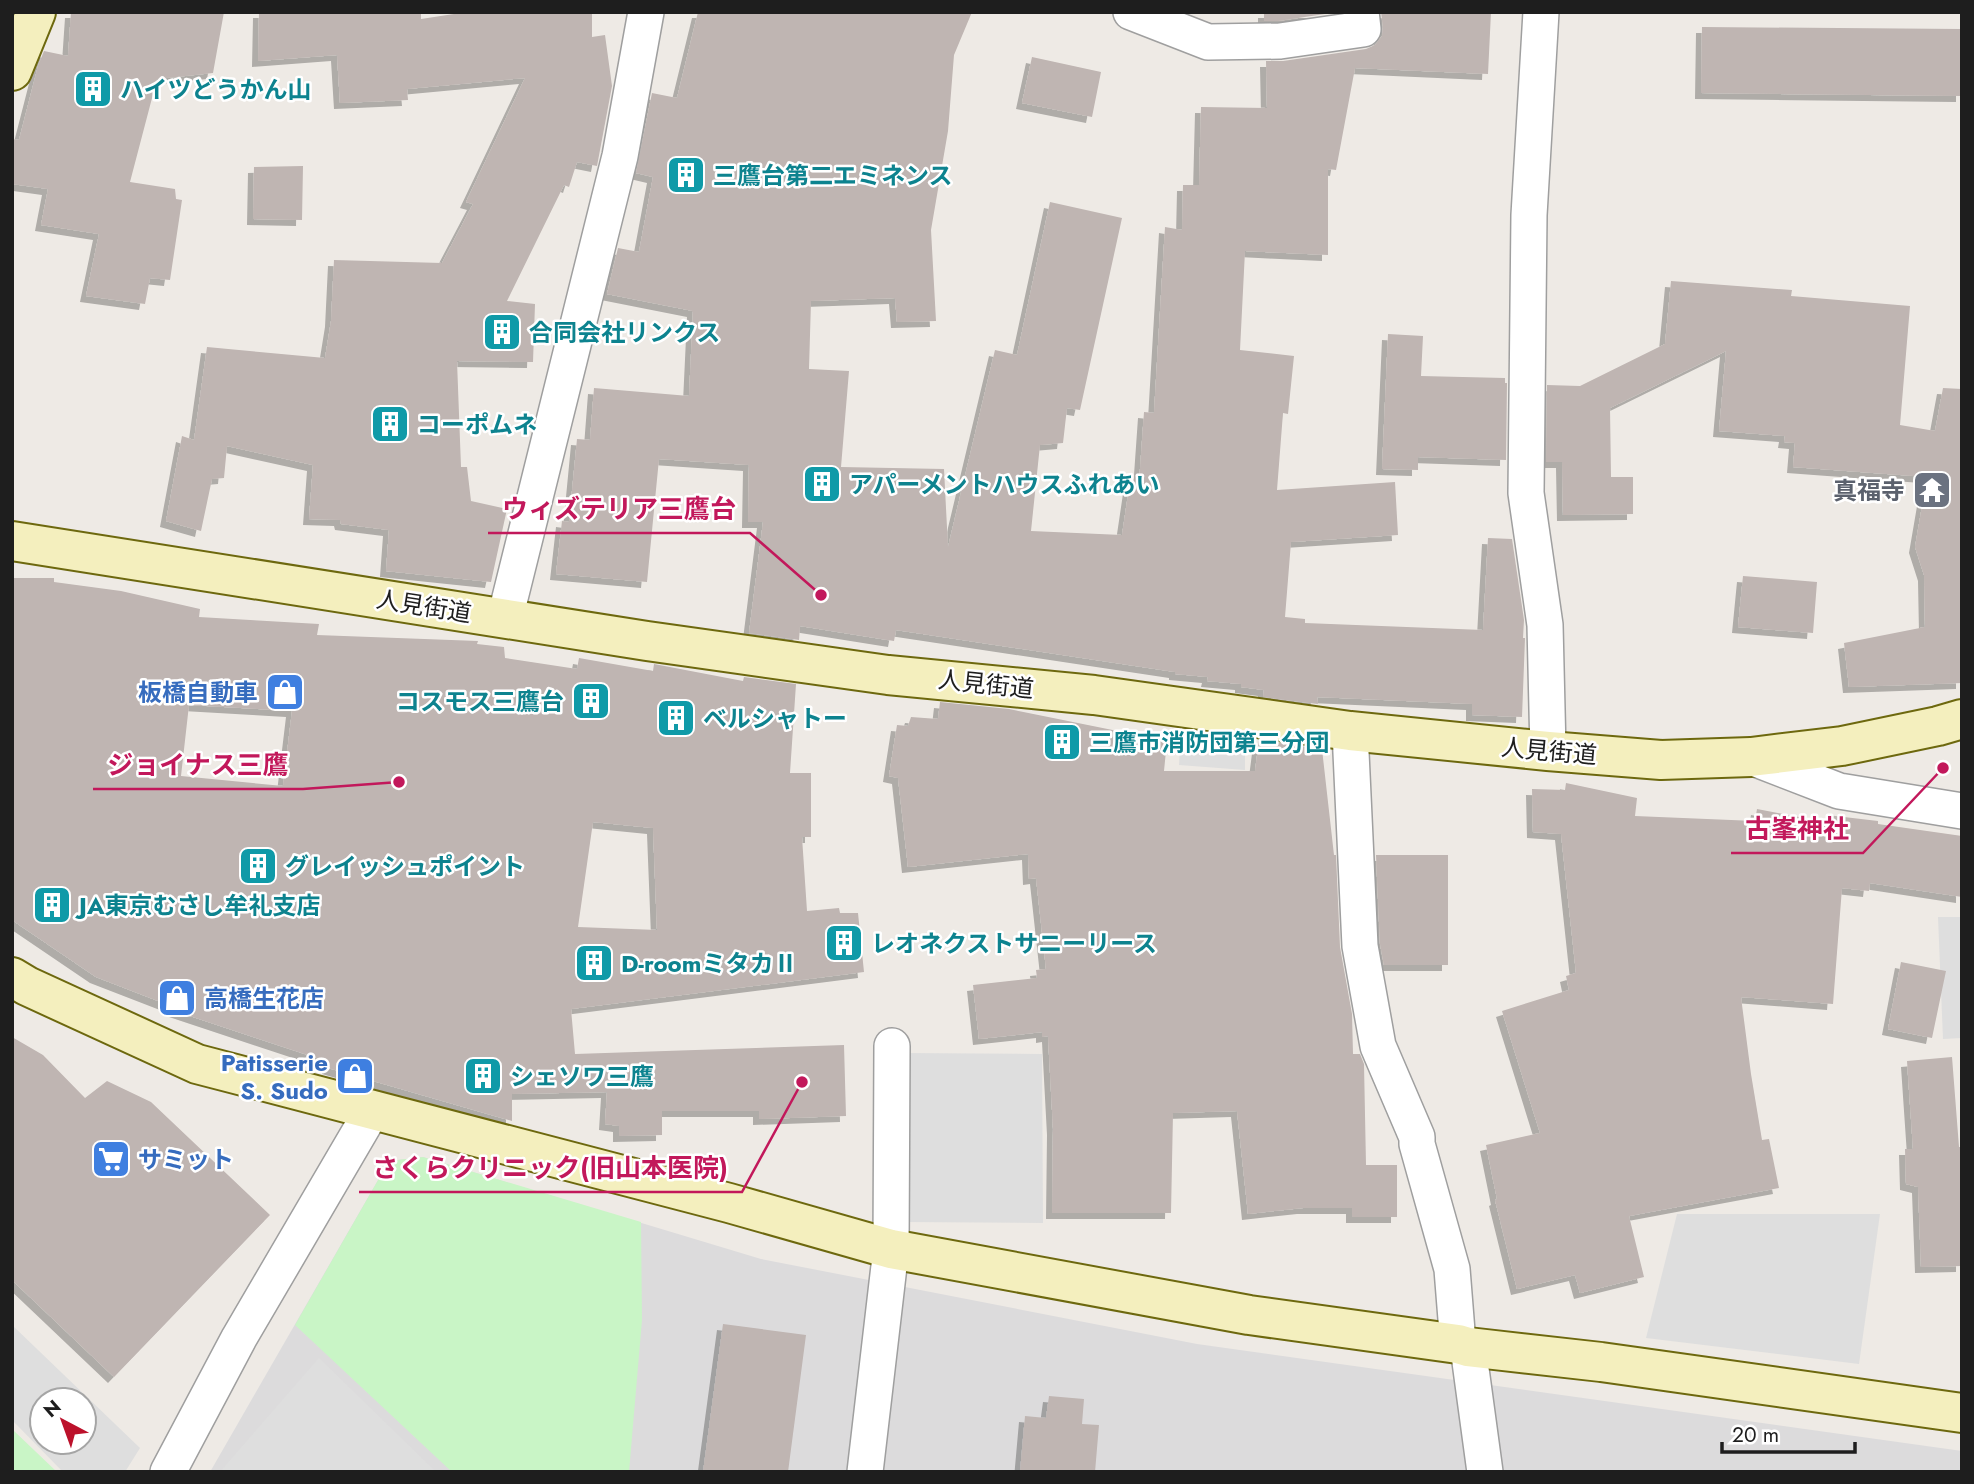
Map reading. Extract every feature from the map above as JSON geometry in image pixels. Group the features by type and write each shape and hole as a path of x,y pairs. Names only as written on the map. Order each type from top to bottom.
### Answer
{"street":[{"path":"12,71 36,12"},
{"path":"505,618 620,156 646,12"},
{"path":"1131,12 1208,42 1280,41 1362,21"},
{"path":"1541,12 1529,215 1526,493 1545,625 1548,751"},
{"name":"人見街道","path":"12,541 647,641 888,675 1094,695 1350,731 1548,751 1661,760 1751,757 1842,746 1962,719"},
{"path":"1350,731 1360,946 1378,1046 1417,1137 1452,1269 1486,1472"},
{"path":"1751,757 1839,791 1962,811"},
{"path":"12,977 197,1064 729,1203 891,1249 1249,1315 1962,1413"},
{"path":"865,1472 891,1249 892,1046"},
{"path":"168,1472 239,1338 373,1110"}],"shaded area":[{"path":"1181,733 1245,745 1245,770 1179,765"},
{"path":"1938,917 1962,917 1962,1038 1943,1039"},
{"path":"901,1053 1042,1054 1043,1223 903,1222"},
{"path":"423,1157 761,1259 1197,1344 1962,1451 1962,1472 210,1472 389,1161"},
{"path":"1677,1214 1880,1214 1859,1364 1646,1338"},
{"path":"12,1325 75,1386 28,1386 28,1436 12,1420"},
{"path":"319,1358 436,1472 220,1472"},
{"path":"98,1408 140,1448 125,1472 63,1472 47,1456 98,1456"}],"green space":[{"path":"423,1157 641,1222 642,1320 629,1472 452,1472 295,1325 389,1161"},
{"path":"12,1429 28,1444 28,1456 40,1456 57,1472 12,1472"}],"building":[{"path":"71,12 224,12 213,73 157,79 130,182 175,189 176,199 182,200 170,280 150,278 145,304 86,296 99,234 41,225 48,189 12,184 12,139 19,140 44,51 68,56"},
{"path":"259,12 421,12 421,19 467,12 592,12 592,37 605,35 612,86 597,166 577,162 569,187 564,185 507,301 535,304 533,362 457,361 461,467 467,467 471,501 507,509 491,582 386,571 389,530 341,524 340,520 309,519 313,465 227,446 224,478 212,479 201,531 166,521 182,436 194,440 207,347 325,358 331,321 334,260 442,263 473,204 466,202 525,78 407,89 408,100 340,103 337,55 258,61"},
{"path":"698,12 972,12 954,55 948,131 931,230 936,321 897,322 895,298 811,301 809,369 849,371 841,467 944,469 948,547 995,350 1017,355 1050,202 1122,218 1080,410 1067,408 1063,443 1040,445 1031,531 1122,535 1130,481 1139,483 1144,412 1154,413 1165,227 1182,230 1183,185 1199,185 1201,107 1267,108 1266,61 1366,49 1375,45 1382,36 1381,12 1491,12 1488,74 1355,68 1336,170 1328,169 1328,255 1245,251 1240,350 1294,356 1288,414 1283,413 1277,490 1395,482 1398,535 1291,542 1285,617 1305,619 1305,623 1483,630 1488,538 1512,539 1524,620 1522,717 1472,715 1472,704 1317,697 1318,704 1263,697 1264,690 1241,687 1241,684 1207,681 1208,677 896,630 894,641 800,626 799,640 749,633 763,522 748,522 749,465 659,459 647,582 556,574 562,521 569,522 577,439 590,440 594,388 689,396 693,311 607,294 618,248 639,252 653,177 636,173 652,93 677,98"},
{"path":"1264,12 1338,12 1264,21"},
{"path":"1702,27 1962,29 1962,96 1701,93"},
{"path":"1032,57 1101,72 1092,117 1022,103"},
{"path":"303,166 302,220 253,219 254,167"},
{"path":"1671,281 1792,290 1791,296 1910,306 1900,425 1935,431 1943,388 1962,389 1962,683 1849,687 1844,643 1925,627 1924,575 1915,547 1927,477 1793,467 1795,443 1784,442 1785,436 1719,431 1726,351 1610,408 1611,477 1633,477 1633,514 1563,515 1562,462 1546,462 1547,385 1580,386 1665,344"},
{"path":"1388,334 1423,336 1421,376 1505,378 1506,460 1418,457 1418,470 1382,469"},
{"path":"1743,576 1817,582 1813,633 1738,627"},
{"path":"12,578 54,578 54,582 121,591 200,609 199,617 319,624 317,635 478,641 477,644 504,647 505,658 577,669 579,658 653,671 654,664 743,681 744,677 796,684 790,773 811,773 811,837 802,837 807,911 839,908 840,913 858,913 864,972 571,1009 575,1054 844,1045 846,1116 759,1119 759,1111 662,1111 662,1135 619,1136 619,1126 605,1124 607,1092 512,1094 512,1121 328,1068 329,1062 169,1009 171,1006 96,977 12,920","holes":["189,705 292,711 283,786 181,776","593,822 653,828 657,930 578,927"]},
{"path":"940,702 1009,709 1167,741 1164,771 1255,771 1259,740 1322,749 1336,855 1340,947 1352,1014 1353,1054 1360,1054 1364,1064 1366,1165 1397,1165 1397,1217 1352,1217 1352,1208 1303,1208 1248,1214 1237,1111 1173,1113 1171,1213 1052,1213 1053,1129 1048,1036 1042,1037 1042,1032 979,1039 973,985 1037,978 1036,970 1046,969 1036,878 1029,879 1028,854 908,867 898,778 889,776 897,725 908,726 911,717 938,719"},
{"path":"1566,783 1637,798 1635,816 1755,821 1757,809 1826,822 1827,815 1878,821 1878,824 1962,836 1962,897 1870,883 1869,891 1842,888 1833,1004 1741,997 1762,1140 1769,1139 1779,1188 1629,1216 1644,1277 1580,1293 1575,1275 1517,1289 1495,1200 1497,1199 1486,1145 1540,1133 1502,1011 1569,990 1566,976 1576,973 1561,834 1533,832 1532,789 1565,790"},
{"path":"1376,855 1448,855 1448,965 1384,965 1380,944"},
{"path":"1901,962 1946,971 1932,1038 1888,1029"},
{"name":"サミット","path":"12,1037 43,1055 85,1098 107,1081 151,1102 270,1215 114,1377 12,1280"},
{"path":"1952,1057 1959,1147 1962,1147 1962,1266 1921,1267 1918,1187 1906,1184 1905,1149 1913,1149 1907,1061"},
{"path":"723,1324 806,1335 788,1472 703,1472"},
{"path":"1049,1396 1084,1399 1082,1424 1099,1425 1095,1472 1020,1472 1025,1416 1046,1418"}],"place":[{"name":"ハイツどうかん山","path":"93,89"},
{"name":"三鷹台第二エミネンス","path":"686,175"},
{"name":"合同会社リンクス","path":"502,332"},
{"name":"コーポムネ","path":"390,424"},
{"name":"アパーメントハウスふれあい","path":"822,484"},
{"name":"真福寺","path":"1932,490"},
{"name":"ウィズテリア三鷹台","path":"821,595"},
{"name":"板橋自動車","path":"285,692"},
{"name":"コスモス三鷹台","path":"591,701"},
{"name":"ベルシャトー","path":"676,718"},
{"name":"三鷹市消防団第三分団","path":"1062,742"},
{"name":"古峯神社","path":"1943,768"},
{"name":"ジョイナス三鷹","path":"399,782"},
{"name":"グレイッシュポイント","path":"258,866"},
{"name":"JA東京むさし牟礼支店","path":"52,905"},
{"name":"レオネクストサニーリース","path":"844,943"},
{"name":"D-roomミタカⅡ","path":"594,963"},
{"name":"高橋生花店","path":"177,998"},
{"name":"Patisserie S. Sudo","path":"355,1076"},
{"name":"シェソワ三鷹","path":"483,1076"},
{"name":"さくらクリニック(旧山本医院)","path":"802,1082"},
{"name":"サミット","path":"111,1159"}]}
